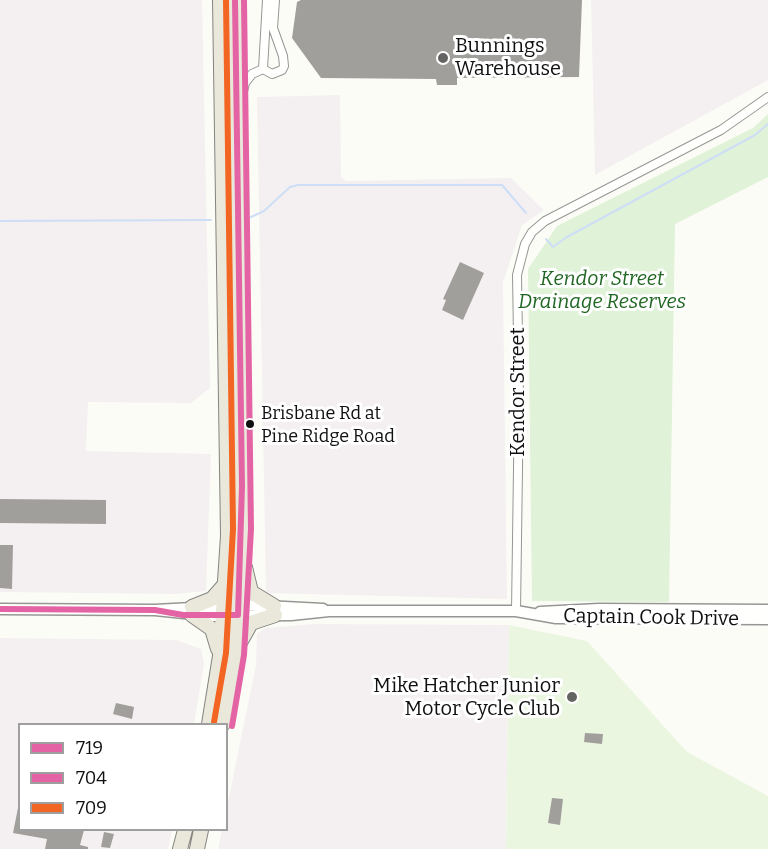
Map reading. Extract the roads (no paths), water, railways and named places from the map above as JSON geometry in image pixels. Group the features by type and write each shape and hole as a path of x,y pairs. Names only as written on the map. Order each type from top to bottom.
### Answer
{"highway":[{"path":"220,0 228,516 226,582 235,654 223,723"},
{"path":"235,0 242,545 250,589 275,610 251,623 235,654"},
{"path":"209,723 242,545"},
{"path":"220,657 212,629 192,611 212,599 226,582"},
{"path":"180,849 185,831"},
{"path":"197,849 201,831"}],"street":[{"path":"263,69 267,0"},
{"path":"263,69 272,74 282,70 284,66 283,56 273,28 275,0"},
{"path":"236,118 248,78 263,69"},
{"name":"Kendor Street","path":"516,611 519,397 517,275 525,244 532,232 545,221 721,130 768,98"},
{"name":"Captain Cook Drive","path":"0,609 231,611 313,607 329,611 516,611 556,618 768,619"},
{"name":"Captain Cook Drive","path":"534,613 578,609 768,610"}],"waterway":[{"path":"546,239 553,247 567,237 755,135 768,124"},
{"path":"251,217 264,211 290,187 298,185 502,185 526,213"},
{"path":"0,221 211,220"}],"place":[{"name":"Bunnings Warehouse","path":"443,58"},
{"name":"Brisbane Rd at Pine Ridge Road","path":"250,424"},
{"name":"Mike Hatcher Junior Motor Cycle Club","path":"572,697"}],"park label":[{"name":"Kendor Street Drainage Reserves","path":"602,290"}]}
